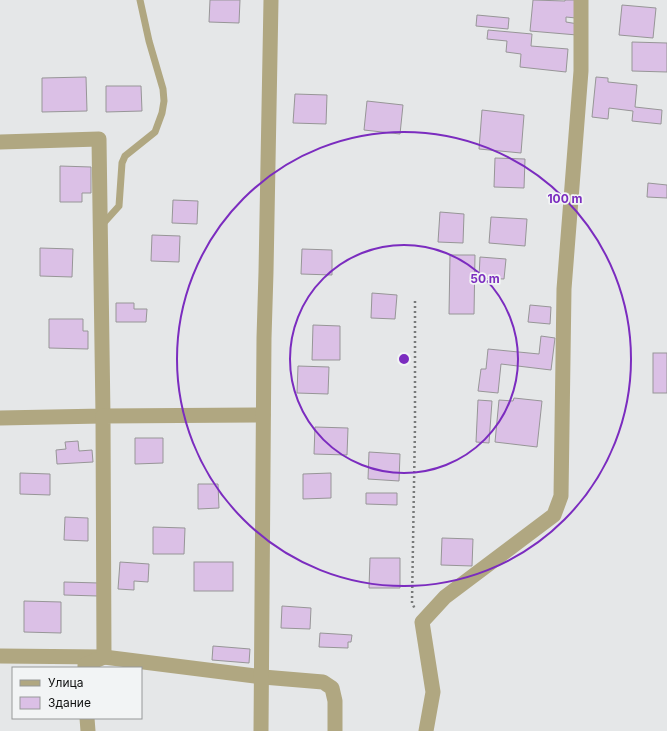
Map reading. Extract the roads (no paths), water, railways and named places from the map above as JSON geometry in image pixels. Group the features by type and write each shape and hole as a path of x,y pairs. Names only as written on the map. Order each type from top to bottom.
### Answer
{"street":[{"path":"261,731 263,677 263,414 271,0"},
{"path":"426,731 433,692 422,622 445,598 554,515 562,496 564,289 581,71 581,0"},
{"path":"0,142 99,139 103,416 104,657"},
{"path":"0,418 263,414"},
{"path":"0,656 104,657 263,677 323,682 332,688 335,701 335,731"},
{"path":"85,667 104,657"},
{"path":"87,719 88,731"}],"lane":[{"path":"101,226 119,206 122,163 125,156 155,132 162,114 164,102 163,89 149,41 140,0"}]}
